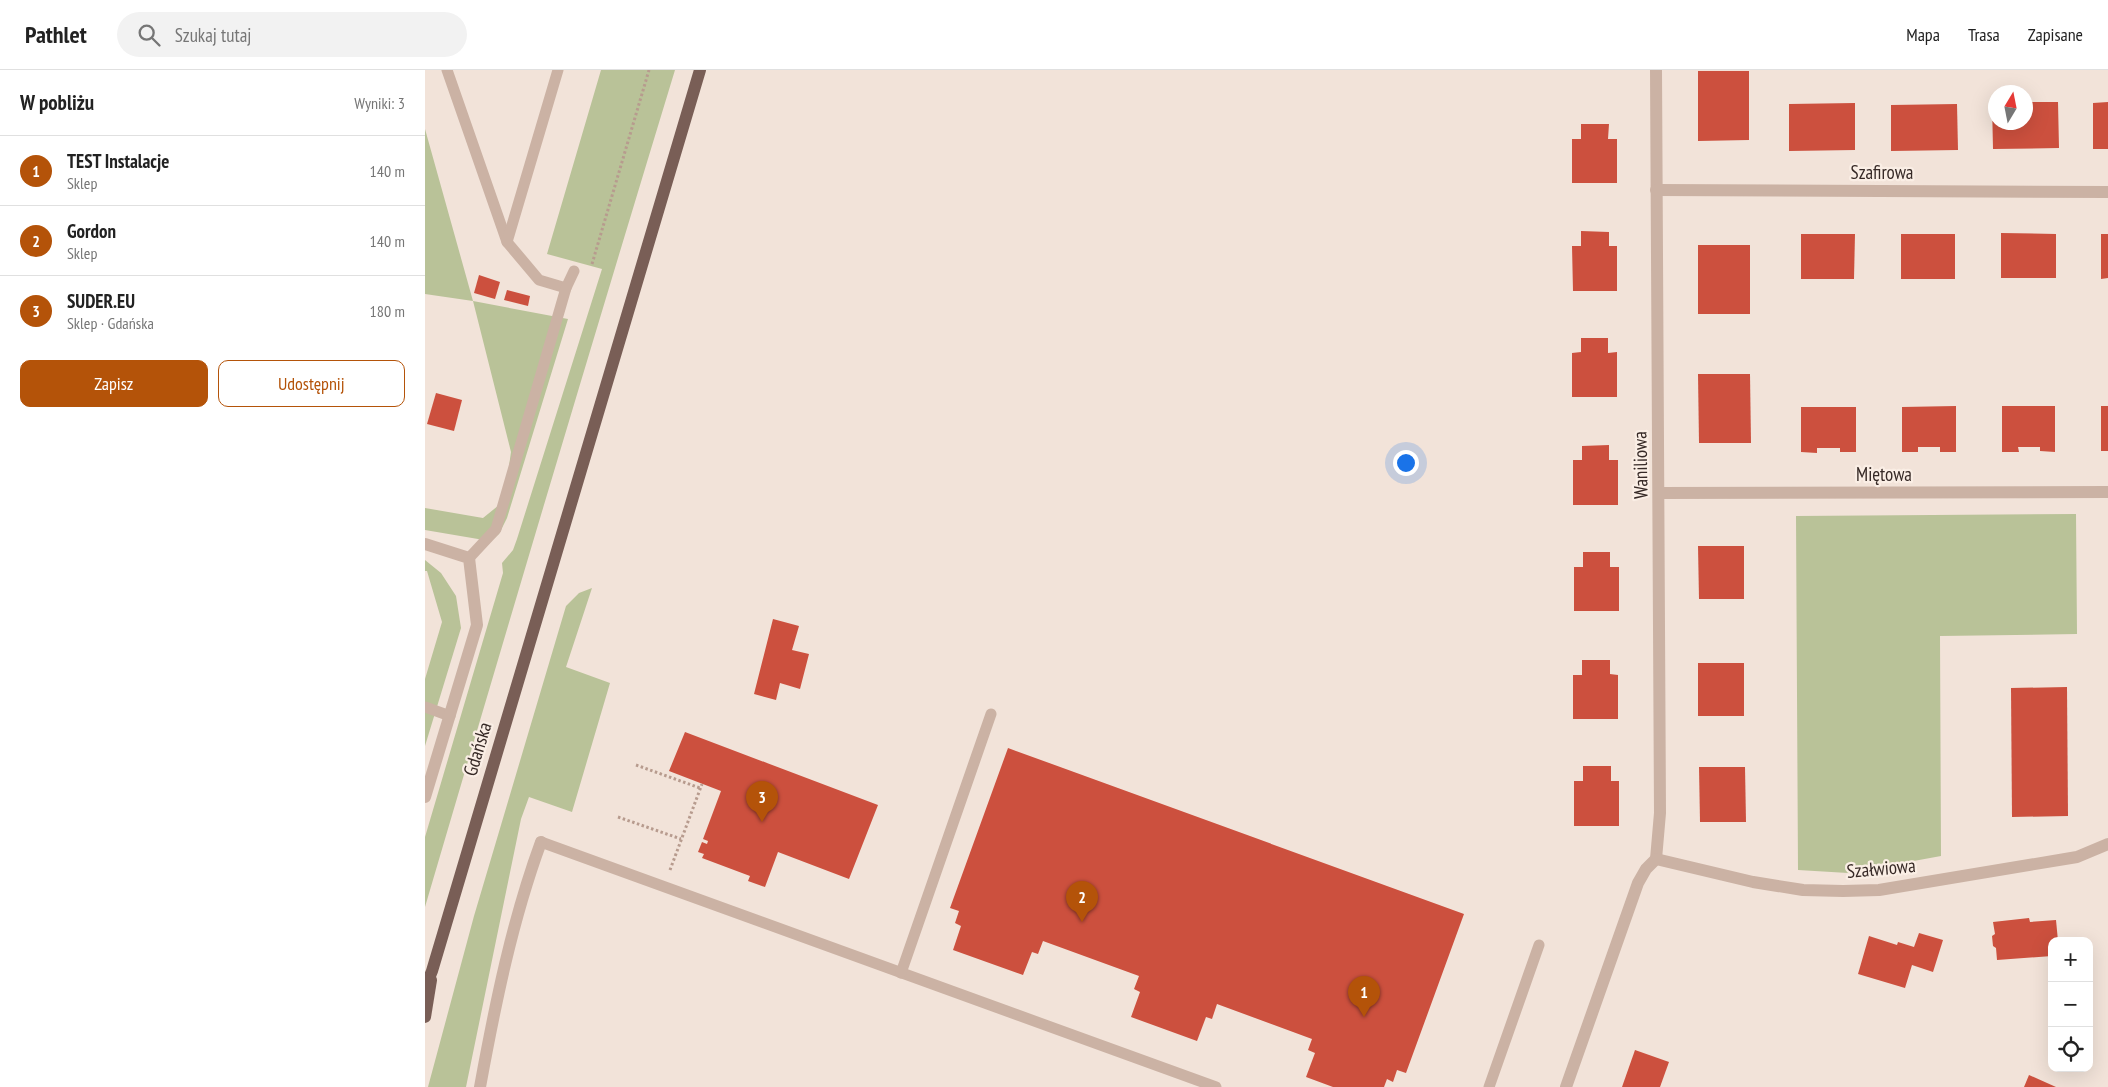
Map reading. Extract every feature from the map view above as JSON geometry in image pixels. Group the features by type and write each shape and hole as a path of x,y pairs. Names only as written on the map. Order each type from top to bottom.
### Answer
{"main road":[{"name":"Gdańska","path":"425,988 432,971 700,70"},
{"name":"Gdańska","path":"425,1017 432,971"}],"street":[{"name":"Waniliowa","path":"1656,70 1660,814 1656,859"},
{"name":"Szafirowa","path":"1656,190 2108,192"},
{"name":"Miętowa","path":"1659,493 2108,492"},
{"path":"425,544 469,558"},
{"name":"Gdańska","path":"425,797 477,625 469,558"},
{"path":"480,1087 493,1017 529,876 541,842"},
{"name":"Szałwiowa","path":"1656,859 1753,882 1803,890 1879,890 2077,857 2108,844"},
{"path":"1566,1087 1638,883 1656,859"}],"lane":[{"path":"447,70 507,242 539,280 566,288"},
{"path":"507,242 558,70"},
{"path":"469,558 496,529 566,288 574,271"},
{"path":"425,707 449,716"},
{"path":"901,973 991,714"},
{"path":"541,842 1216,1087"},
{"path":"1489,1087 1539,945"}],"path":[{"path":"574,271 589,272 649,70"},
{"path":"636,765 700,788"},
{"path":"664,887 702,784"},
{"path":"618,817 681,839"}],"green space":[{"path":"601,70 675,70 425,907 425,837 503,573 502,563 513,550 517,539 602,269 547,254"},
{"path":"425,129 473,301 425,294"},
{"path":"473,301 568,319 507,518 499,534 489,543 478,539 425,530 425,508 483,518 504,501 511,452"},
{"path":"2076,514 2077,634 1940,636 1941,856 1848,873 1798,870 1796,516"},
{"path":"425,560 441,573 456,596 461,628 425,746 425,679 442,622 427,571 425,571"},
{"path":"592,588 566,667 610,683 572,812 529,797 521,819 466,1087 428,1087 474,916 566,606 579,593"}],"building":[{"path":"1698,71 1749,71 1749,140 1698,141"},
{"path":"2033,102 2058,102 2059,148 1993,149 1993,130 2033,130"},
{"path":"2108,102 2108,149 2093,149 2093,103"},
{"path":"1855,103 1855,150 1789,151 1789,104"},
{"path":"1957,104 1958,150 1891,151 1891,105"},
{"path":"1581,124 1609,124 1608,139 1617,139 1617,183 1572,183 1572,139 1581,139"},
{"path":"1581,231 1609,232 1609,246 1617,246 1617,291 1573,291 1572,246 1581,246"},
{"path":"2001,233 2056,234 2056,278 2001,278"},
{"path":"1801,234 1855,234 1854,279 1801,279"},
{"path":"1901,234 1955,234 1955,279 1901,279"},
{"path":"2101,234 2108,234 2108,278 2101,279"},
{"path":"1698,245 1750,245 1750,314 1698,314"},
{"path":"479,275 500,282 495,299 474,293"},
{"path":"507,290 530,296 528,306 504,300"},
{"path":"1581,338 1608,338 1608,353 1617,352 1617,397 1572,397 1572,353 1581,352"},
{"path":"1698,374 1750,374 1751,443 1699,443"},
{"path":"436,393 462,400 454,431 427,424"},
{"path":"1956,406 1956,452 1940,452 1940,447 1918,447 1918,452 1902,452 1902,407"},
{"path":"2002,406 2055,406 2055,452 2040,451 2040,447 2018,447 2019,452 2002,452"},
{"path":"2101,406 2108,406 2108,451 2101,451"},
{"path":"1801,407 1856,407 1856,452 1840,452 1840,448 1817,448 1817,453 1801,452"},
{"path":"1609,445 1609,460 1618,460 1618,505 1573,505 1573,460 1582,460 1582,446"},
{"path":"1698,546 1744,546 1744,599 1699,599"},
{"path":"1583,552 1610,552 1610,567 1619,567 1619,611 1574,611 1574,567 1583,567"},
{"path":"773,619 799,626 792,650 809,654 800,689 780,683 776,700 754,694"},
{"path":"1582,660 1610,660 1610,674 1618,675 1618,719 1573,719 1573,675 1582,675"},
{"path":"1698,663 1744,663 1744,716 1698,716"},
{"path":"2067,687 2068,816 2012,817 2011,688"},
{"path":"685,732 878,805 849,879 778,852 765,887 748,881 750,876 702,858 704,854 698,852 702,842 707,844 708,841 703,839 721,791 669,771"},
{"path":"1008,748 1464,914 1406,1073 1397,1070 1393,1082 1387,1079 1384,1087 1333,1087 1306,1077 1315,1053 1308,1050 1312,1039 1217,1004 1212,1019 1206,1017 1197,1041 1131,1017 1140,992 1134,989 1139,976 1043,941 1038,954 1032,952 1023,975 953,950 961,926 955,923 959,911 950,908"},
{"path":"1583,766 1611,766 1611,781 1619,781 1619,826 1574,826 1574,781 1583,781"},
{"path":"1699,767 1745,767 1746,822 1700,822"},
{"path":"2029,918 2030,922 2056,920 2058,937 2048,937 2048,956 1997,960 1996,948 1993,946 1992,936 1995,934 1993,922"},
{"path":"1919,933 1943,940 1933,972 1912,965 1905,988 1858,974 1869,936 1897,945 1898,942 1914,947"},
{"path":"1635,1050 1669,1062 1660,1087 1622,1087"},
{"path":"2029,1075 2056,1087 2024,1087"}],"place":[{"name":"SUDER.EU","path":"762,822"},
{"name":"Gordon","path":"1082,922"},
{"name":"TEST Instalacje","path":"1364,1017"}]}
